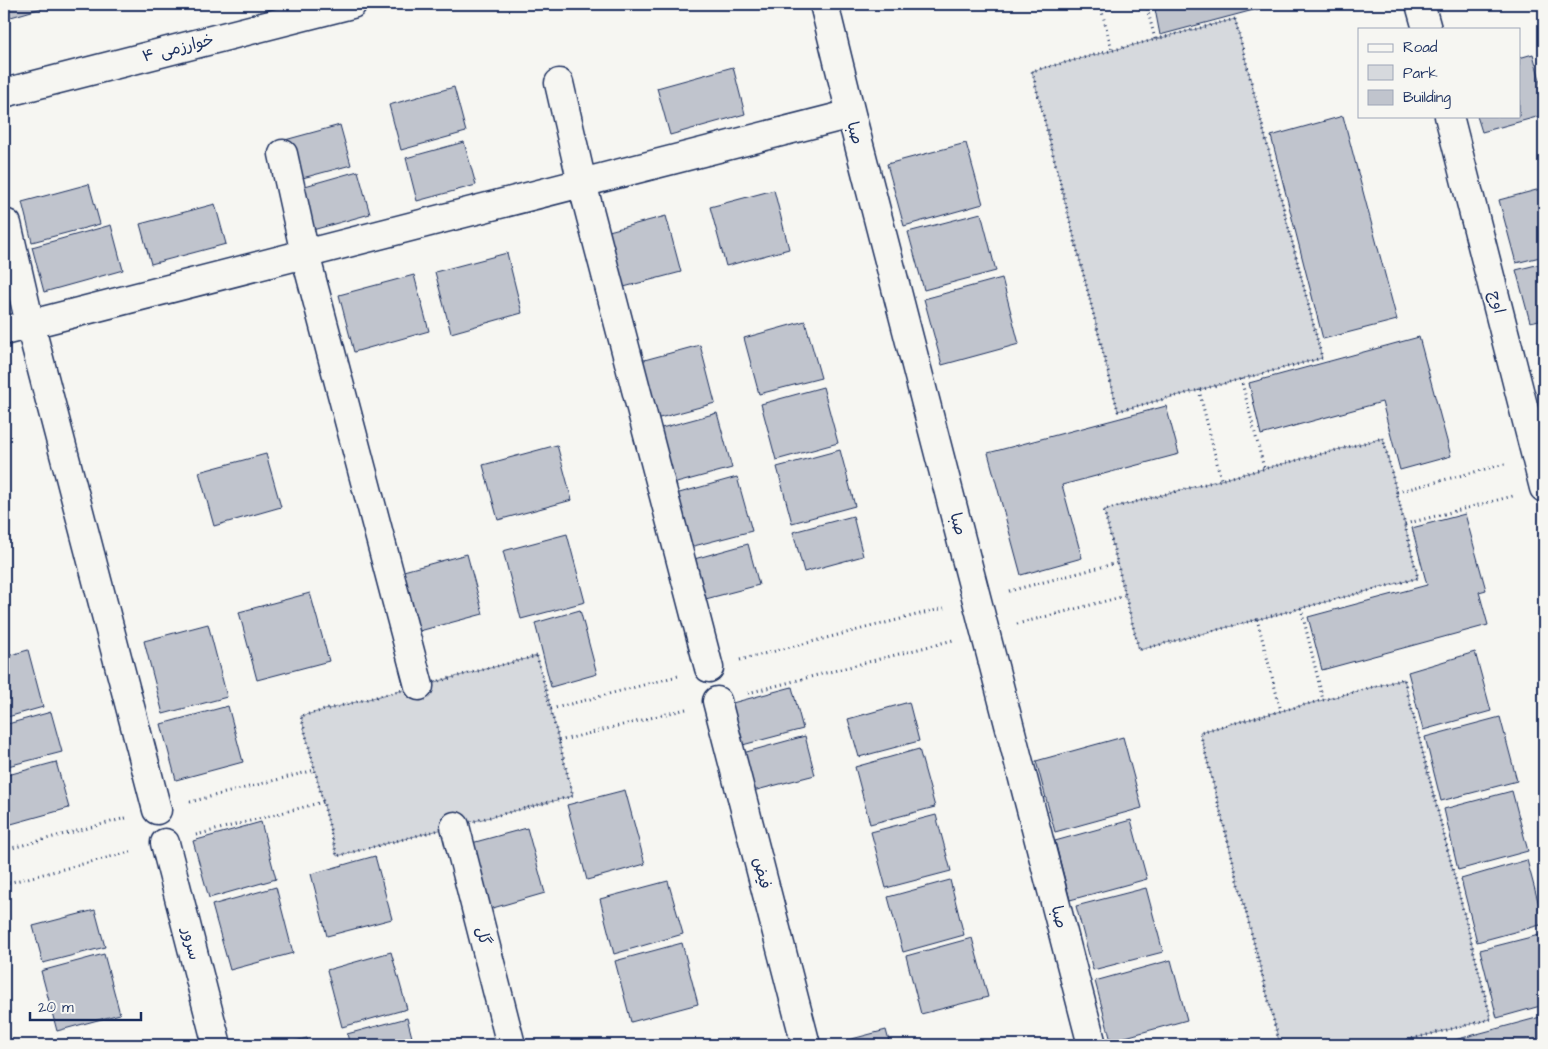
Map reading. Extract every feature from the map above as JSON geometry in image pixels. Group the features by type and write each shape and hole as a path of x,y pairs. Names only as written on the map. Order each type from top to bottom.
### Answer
{"street":[{"name":"خوارزمی ۴","path":"4,93 352,4"},
{"name":"صبا","path":"824,4 1092,1045"},
{"path":"1420,4 1427,28"},
{"path":"559,83 582,183 709,668"},
{"path":"4,331 851,114"},
{"name":"اوج","path":"1450,118 1544,488"},
{"path":"283,154 305,254 419,686"},
{"path":"7,224 30,324 157,810"},
{"name":"فیض","path":"717,701 806,1045"},
{"name":"گل","path":"455,826 511,1045"},
{"name":"سرور","path":"165,843 217,1045"}],"path":[{"path":"1100,4 1112,50"},
{"path":"1146,4 1155,40"},
{"path":"1235,19 1322,358 1118,410 1032,71 1155,40 1235,19"},
{"path":"1242,379 1264,468"},
{"path":"1199,390 1221,479"},
{"path":"1383,438 1418,578 1139,650 1104,510 1264,468 1383,438"},
{"path":"1397,492 1536,456"},
{"path":"1405,524 1516,495"},
{"path":"1117,564 551,709 559,741 1125,596"},
{"path":"1300,608 1324,700"},
{"path":"1258,620 1280,711"},
{"path":"1280,1045 1200,732 1404,679 1491,1019 1387,1045"},
{"path":"315,770 323,802"},
{"path":"1410,1039 1412,1045"}],"green space":[{"path":"1235,19 1322,358 1118,411 1032,71"},
{"path":"1383,438 1418,578 1139,650 1104,510"},
{"path":"537,656 573,796 337,856 301,716"},
{"path":"1404,679 1491,1019 1387,1045 1280,1045 1200,732"}],"building":[{"path":"4,4 48,4 49,6 4,19"},
{"path":"1154,4 1276,4 1160,35"},
{"path":"1533,54 1544,95 1544,115 1482,132 1478,118 1520,118 1520,58"},
{"path":"733,67 745,114 670,135 657,88"},
{"path":"454,87 466,132 401,150 389,105"},
{"path":"1343,116 1397,320 1323,339 1271,136"},
{"path":"340,125 351,165 295,180 285,140"},
{"path":"464,142 476,185 417,201 406,158"},
{"path":"966,143 983,204 904,226 887,164"},
{"path":"358,171 370,214 309,231 298,188"},
{"path":"89,184 100,224 32,242 22,202"},
{"path":"1544,188 1544,256 1516,263 1499,200"},
{"path":"774,190 789,249 726,266 710,207"},
{"path":"215,204 226,244 151,264 140,224"},
{"path":"981,213 996,271 924,290 908,232"},
{"path":"666,216 681,272 620,288 605,232"},
{"path":"111,225 123,270 44,292 32,247"},
{"path":"507,253 522,313 451,333 435,272"},
{"path":"1544,263 1544,319 1530,322 1516,270"},
{"path":"414,275 429,331 354,352 339,295"},
{"path":"1002,278 1019,344 942,365 924,299"},
{"path":"805,321 821,378 759,394 744,338"},
{"path":"1419,337 1451,456 1400,470 1382,402 1261,435 1249,383"},
{"path":"700,345 715,403 652,420 637,362"},
{"path":"823,387 838,443 776,460 761,404"},
{"path":"1166,406 1179,454 1062,485 1082,558 1021,575 988,453"},
{"path":"717,413 732,468 669,485 654,430"},
{"path":"557,445 572,500 498,520 483,465"},
{"path":"840,450 855,506 792,523 777,467"},
{"path":"266,454 281,507 214,526 199,472"},
{"path":"737,477 752,531 686,548 672,495"},
{"path":"1465,514 1486,590 1479,592 1488,625 1322,670 1308,617 1427,585 1412,528"},
{"path":"853,516 863,556 804,572 793,532"},
{"path":"567,534 585,602 521,619 503,551"},
{"path":"748,544 759,585 698,601 687,561"},
{"path":"467,554 483,614 412,633 396,573"},
{"path":"310,593 329,661 257,680 239,612"},
{"path":"580,610 597,674 551,687 535,623"},
{"path":"208,624 227,697 163,714 144,641"},
{"path":"28,650 43,707 4,718 4,657"},
{"path":"1475,652 1491,711 1423,730 1408,672"},
{"path":"792,687 803,729 735,747 725,705"},
{"path":"909,702 919,741 859,757 848,719"},
{"path":"228,706 243,762 176,780 161,724"},
{"path":"51,712 62,752 4,767 4,725"},
{"path":"1500,717 1517,781 1441,801 1425,737"},
{"path":"805,736 815,775 749,792 739,754"},
{"path":"1123,737 1142,808 1055,832 1036,761"},
{"path":"919,749 935,807 870,824 855,767"},
{"path":"56,762 69,808 4,826 4,776"},
{"path":"625,790 645,864 587,880 567,805"},
{"path":"1512,791 1528,851 1458,870 1444,809"},
{"path":"936,815 951,871 886,888 871,832"},
{"path":"1131,820 1147,879 1070,900 1055,841"},
{"path":"261,822 276,879 209,898 193,841"},
{"path":"527,828 545,893 486,910 468,844"},
{"path":"375,856 392,919 327,936 311,874"},
{"path":"1527,860 1544,924 1477,942 1461,879"},
{"path":"950,880 964,935 903,952 888,897"},
{"path":"668,881 683,934 614,954 600,899"},
{"path":"276,887 293,953 230,970 212,905"},
{"path":"1146,888 1163,952 1093,970 1076,906"},
{"path":"95,910 105,947 43,963 33,926"},
{"path":"1543,934 1544,1005 1497,1018 1480,950"},
{"path":"972,938 988,997 921,1014 906,956"},
{"path":"682,943 698,1004 631,1022 615,961"},
{"path":"391,952 407,1009 342,1027 327,970"},
{"path":"104,954 120,1014 57,1031 41,971"},
{"path":"1171,960 1187,1020 1111,1041 1095,981"},
{"path":"1544,1016 1544,1045 1436,1045"},
{"path":"407,1018 414,1045 350,1045 347,1034"},
{"path":"886,1030 890,1045 829,1045"},
{"path":"307,1038 309,1045 280,1045"}]}
